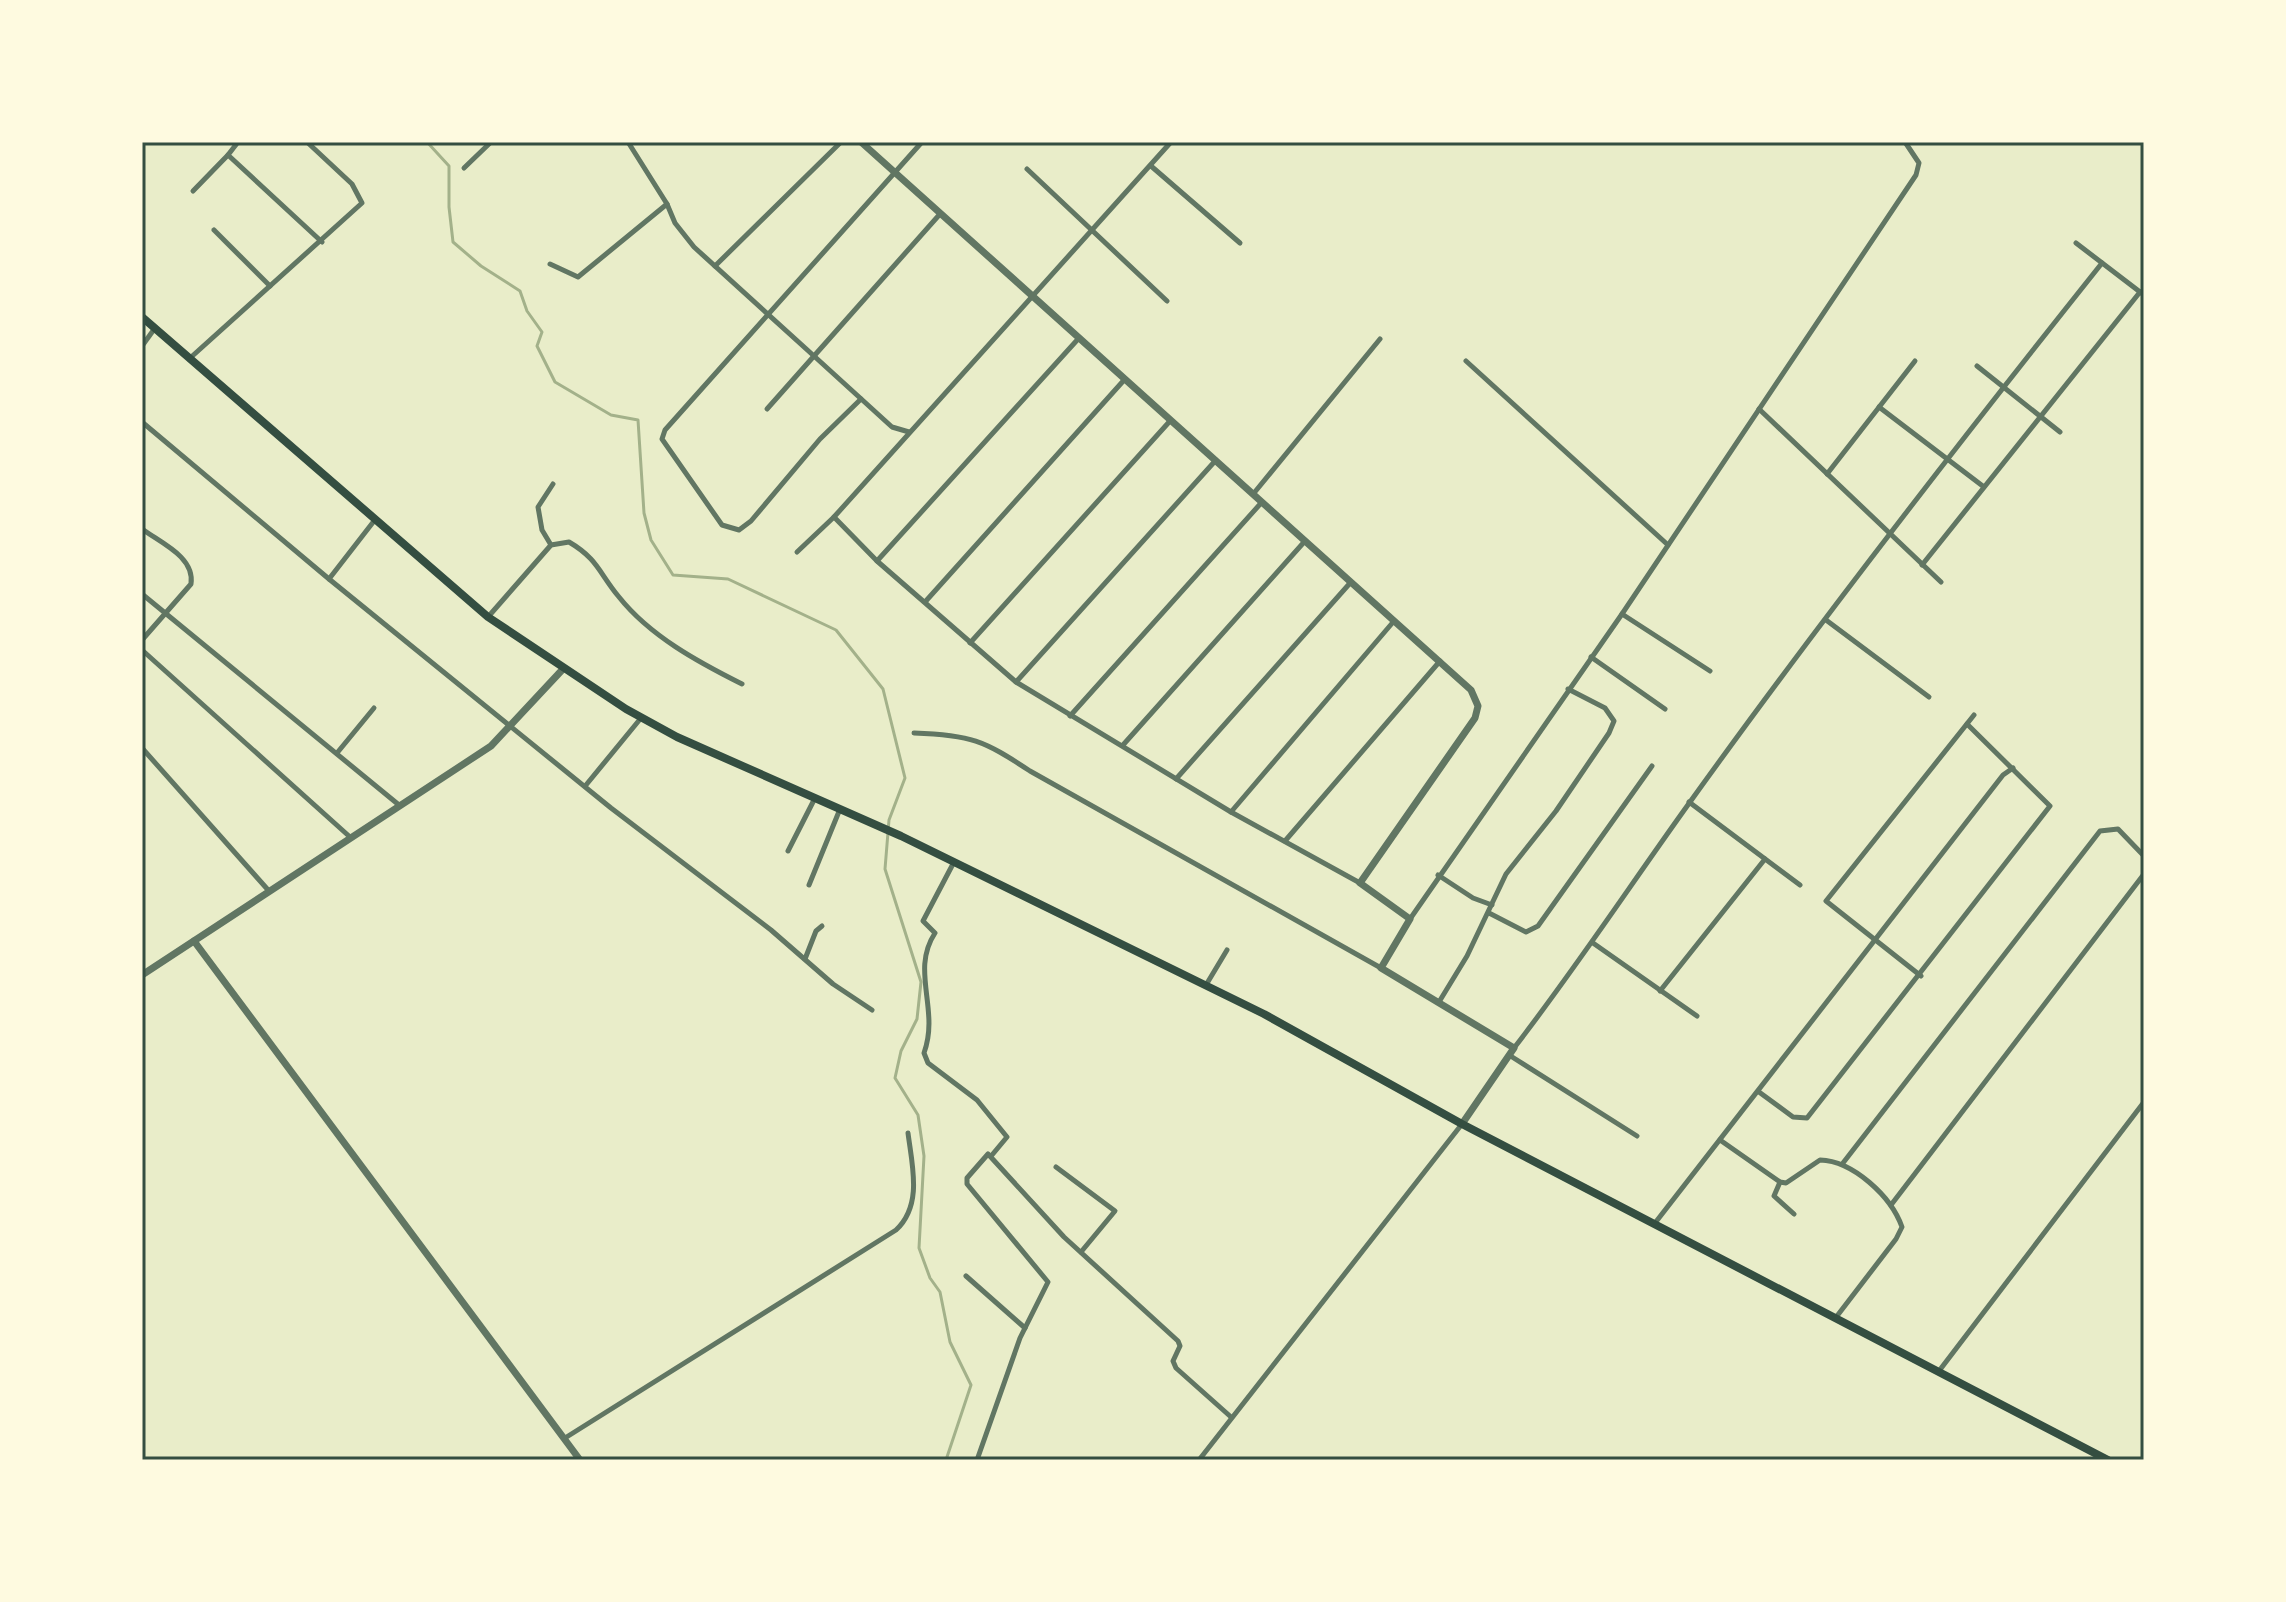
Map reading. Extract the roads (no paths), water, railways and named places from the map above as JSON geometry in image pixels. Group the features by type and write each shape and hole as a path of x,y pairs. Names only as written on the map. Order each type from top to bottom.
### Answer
{"main road":[{"path":"142,317 488,617 641,718 901,836 1206,986 1462,1124 1837,1316 2108,1460"}],"street":[{"path":"193,191 238,142"},
{"path":"189,359 360,207 362,197 307,142"},
{"path":"464,168 491,142"},
{"path":"628,142 682,233 766,314 892,427 910,432"},
{"path":"715,266 841,142"},
{"path":"861,142 1471,690 1478,706 1475,718 1360,883"},
{"path":"861,399 820,439 751,521 734,531 722,525 667,451 662,435 766,314 896,175 922,142"},
{"path":"797,552 834,517 1171,142"},
{"path":"1381,968 1438,875 1622,614 1916,175 1919,163 1905,142"},
{"path":"228,155 322,242"},
{"path":"1151,166 1240,243"},
{"path":"1027,169 1167,301"},
{"path":"550,264 574,278 578,277 667,204"},
{"path":"767,409 940,214"},
{"path":"214,230 270,286"},
{"path":"1922,565 2142,293 2076,243"},
{"path":"1199,1460 1462,1124 1593,943 1689,802 1947,458 2102,263"},
{"path":"142,346 155,328"},
{"path":"877,561 1079,338"},
{"path":"1254,493 1380,339"},
{"path":"1466,361 1668,545"},
{"path":"1827,474 1915,361"},
{"path":"1977,366 2060,432"},
{"path":"925,602 1125,379"},
{"path":"1879,407 1984,487"},
{"path":"1759,409 1941,582"},
{"path":"970,643 1170,421"},
{"path":"142,422 329,579 833,984 872,1010"},
{"path":"1016,682 1216,460"},
{"path":"551,545 542,530 538,507 553,484"},
{"path":"1070,716 1262,501"},
{"path":"834,517 877,561 1016,682 1231,812 1360,883 1410,919"},
{"path":"329,579 374,521"},
{"path":"142,529 184,560 192,572 191,584 142,640"},
{"path":"488,617 551,545 561,540 586,552 602,568 619,598 647,624 702,664 742,684"},
{"path":"1123,745 1305,540"},
{"path":"1176,779 1351,582"},
{"path":"142,594 399,805"},
{"path":"1622,614 1710,671"},
{"path":"1231,812 1395,620"},
{"path":"1826,620 1929,697"},
{"path":"142,650 350,837"},
{"path":"1591,657 1665,709"},
{"path":"1284,841 1440,660"},
{"path":"142,975 491,746 513,726 563,669"},
{"path":"1439,1002 1489,913 1506,874 1556,811 1614,721 1605,708 1568,689"},
{"path":"337,754 374,708"},
{"path":"1921,976 1826,901 1974,715"},
{"path":"586,786 641,718"},
{"path":"1759,1092 1793,1117 1807,1118 1921,976 2050,806 1967,724"},
{"path":"914,733 956,735 988,743 1030,771 1439,1002 1637,1136"},
{"path":"142,748 269,892"},
{"path":"1489,913 1526,932 1538,926 1652,766"},
{"path":"1655,1223 1759,1092 1873,938 2003,775 2013,768"},
{"path":"788,851 815,797"},
{"path":"1689,802 1800,885"},
{"path":"809,885 841,808"},
{"path":"1843,1163 2100,831 2118,829 2144,856"},
{"path":"1660,991 1765,859"},
{"path":"954,862 923,921 935,933 923,952 931,1031 924,1053 928,1063 987,1110 1007,1137 967,1178 967,1184 1048,1279 1025,1328 977,1460"},
{"path":"1891,1205 2144,874"},
{"path":"1438,875 1473,898 1492,905"},
{"path":"805,959 816,931 822,926"},
{"path":"194,941 580,1460"},
{"path":"1593,943 1697,1016"},
{"path":"1206,986 1227,950"},
{"path":"1939,1371 2144,1102"},
{"path":"565,1438 905,1222 913,1201 908,1133"},
{"path":"1720,1140 1780,1182 1786,1183 1820,1160 1843,1163 1891,1205 1902,1227 1837,1316"},
{"path":"992,1155 1081,1252 1178,1341 1180,1346 1173,1358 1176,1368 1231,1417"},
{"path":"1056,1167 1115,1211 1081,1252"},
{"path":"1780,1182 1774,1196 1794,1214"},
{"path":"966,1276 1025,1328"}],"waterway":[{"path":"427,142 449,166 453,242 481,266 520,291 527,311 542,332 537,346 555,382 611,415 638,420 644,513 651,540 673,575 728,579 836,630 883,689 905,778 889,820 885,869 921,982 917,1019 901,1051 895,1078 918,1115 924,1156 919,1248 930,1278 940,1292 950,1342 971,1385 946,1460"}]}
